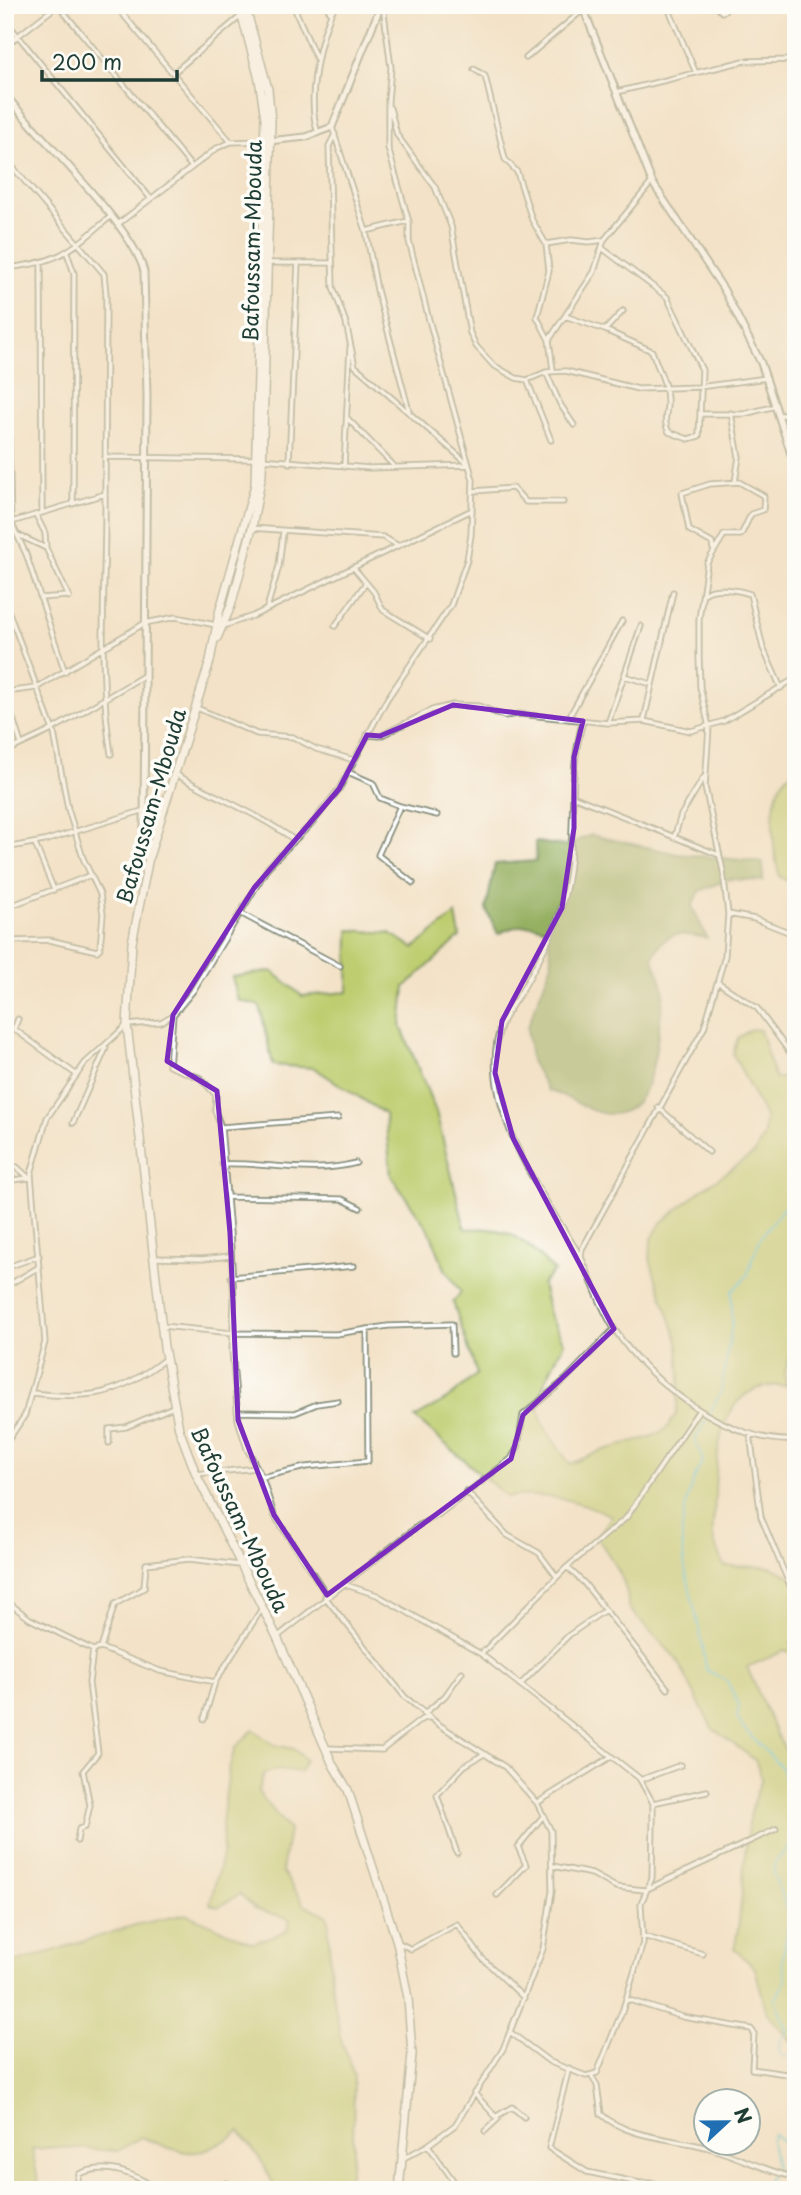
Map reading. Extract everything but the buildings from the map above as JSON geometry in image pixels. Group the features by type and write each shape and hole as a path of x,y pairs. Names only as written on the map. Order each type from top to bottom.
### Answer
{"highway":[{"name":"Bafoussam-Mbouda","path":"239,5 244,10 268,89 259,459 261,485 177,775 149,857 132,943 127,1025 165,1359 173,1406 196,1474 277,1637 333,1765 348,1790 397,1942 408,1998 412,2054 399,2190"}],"street":[{"path":"5,46 58,5 191,166"},
{"path":"115,5 231,142"},
{"path":"293,5 316,58"},
{"path":"326,5 331,15"},
{"path":"318,133 314,121 316,58 335,5"},
{"path":"5,1445 21,1424 32,1393 46,1334 30,1178 41,1128 54,1104 91,1056 107,1046 127,1025 156,1023 173,1015 202,980 268,867 293,839 314,821 348,772 387,699 451,605 460,584 471,535 474,491 409,241 408,221 388,148 391,68 382,5"},
{"path":"116,225 206,154 231,142 302,138 332,127 382,5"},
{"path":"667,5 696,73"},
{"path":"714,5 722,12 732,5"},
{"path":"526,58 583,7 652,182 724,290 767,378 796,469"},
{"path":"173,73 244,10"},
{"path":"5,20 151,199"},
{"path":"617,92 751,60 796,61"},
{"path":"474,69 485,76 505,159 517,173 532,220 546,244 549,271 537,317 549,340 553,371"},
{"path":"5,94 110,217 140,258 144,272 145,839 149,857"},
{"path":"388,99 397,135 435,187 451,226 459,259 462,299 474,343 493,365 527,380 553,371 598,378 626,388 699,387 767,378"},
{"path":"332,127 366,231 377,290 409,412"},
{"path":"335,134 329,146 333,287 355,366 469,465"},
{"path":"5,158 43,204 80,242 104,274 106,284 102,650 110,754"},
{"path":"549,340 594,272 604,240 652,182"},
{"path":"8,267 41,264 67,253 110,217"},
{"path":"366,231 408,221"},
{"path":"5,237 11,256 8,267 8,523 26,554 65,672"},
{"path":"546,244 571,240 604,240"},
{"path":"565,316 652,351 668,400 665,421 669,432 688,439 699,436 699,387 702,370 667,297 602,248"},
{"path":"67,253 74,274 73,504"},
{"path":"264,263 332,263"},
{"path":"289,463 298,263"},
{"path":"41,264 42,513"},
{"path":"605,330 623,311"},
{"path":"344,467 350,344"},
{"path":"546,372 560,404 574,425"},
{"path":"527,380 551,440"},
{"path":"700,414 744,414 776,406"},
{"path":"731,414 739,457 735,482"},
{"path":"779,415 796,415"},
{"path":"347,418 393,466"},
{"path":"788,442 796,442"},
{"path":"105,457 259,459 344,467 469,465"},
{"path":"581,1258 582,1249 657,1107 704,1028 719,983 728,914 706,797 709,727 700,687 699,619 713,549 712,542 692,535 682,493 710,484 735,482 743,483 764,496 764,508 751,514 741,535 723,535 713,549"},
{"path":"474,491 513,488 526,502 563,502"},
{"path":"8,523 105,494"},
{"path":"21,744 5,693 36,688 145,623 176,617 220,626 267,608 472,510"},
{"path":"36,515 45,533 46,548 68,596 40,598"},
{"path":"249,527 282,532 383,537 397,545"},
{"path":"267,608 279,566 282,532"},
{"path":"16,534 46,548"},
{"path":"353,567 374,592 383,610 429,639"},
{"path":"335,626 365,584"},
{"path":"702,596 709,590 740,590 750,594 763,648 781,688"},
{"path":"644,721 673,592"},
{"path":"5,602 52,729 75,832 103,908 99,950 88,952 50,940 13,941 5,950"},
{"path":"568,719 622,621"},
{"path":"608,723 641,626"},
{"path":"5,752 52,729 145,675"},
{"path":"624,676 651,684"},
{"path":"367,735 380,736 432,710 453,705 479,706 504,716 519,714 608,723 644,721 691,731 709,727 796,678"},
{"path":"197,708 257,734 293,737 316,749 354,760"},
{"path":"583,722 574,757 570,869 562,908 524,987 502,1021 495,1049 501,1101 513,1138 581,1258 614,1329 634,1355 699,1410 750,1434 796,1440"},
{"path":"348,772 373,783 380,798 437,815"},
{"path":"177,775 225,802 266,819 293,839"},
{"path":"674,838 681,814 705,775"},
{"path":"573,787 580,798"},
{"path":"574,797 719,855"},
{"path":"401,806 378,855 413,883"},
{"path":"5,848 35,844 145,810"},
{"path":"35,844 54,890"},
{"path":"5,908 92,875"},
{"path":"240,913 340,966"},
{"path":"728,914 755,919 796,935"},
{"path":"719,983 757,1008 796,1061"},
{"path":"173,1015 169,1066 200,1078 213,1088 221,1127 222,1164 228,1197 237,1412 242,1435 262,1477 274,1515 326,1596 405,1697 424,1714 505,1768 537,1803 551,1831 553,1866 543,1950 510,2032 454,2125 428,2145 404,2158"},
{"path":"18,1019 14,1029 77,1075"},
{"path":"73,1123 107,1046"},
{"path":"657,1107 709,1152"},
{"path":"221,1127 338,1118"},
{"path":"222,1164 257,1162 324,1169 356,1163"},
{"path":"5,1165 17,1167 30,1178"},
{"path":"5,1181 30,1178"},
{"path":"228,1197 342,1199 360,1208"},
{"path":"5,1268 39,1256"},
{"path":"154,1258 203,1259 230,1256"},
{"path":"231,1277 354,1266"},
{"path":"5,1287 39,1268"},
{"path":"162,1326 233,1333 336,1334 367,1329 452,1324 453,1353"},
{"path":"262,1477 306,1467 368,1461 367,1329"},
{"path":"277,1637 326,1596 346,1585 381,1554 511,1459 518,1447 523,1415 566,1379 614,1329"},
{"path":"32,1393 78,1396 115,1391 165,1359"},
{"path":"237,1412 295,1413 313,1405 338,1401"},
{"path":"108,1443 109,1429 126,1427 173,1406"},
{"path":"481,1654 567,1567 626,1518 699,1410"},
{"path":"750,1434 761,1517 796,1600"},
{"path":"196,1474 257,1468"},
{"path":"466,1491 507,1535 539,1553 557,1577"},
{"path":"101,1648 115,1604 144,1588 149,1562 189,1559 241,1565"},
{"path":"567,1567 668,1689"},
{"path":"346,1585 377,1595 481,1654 640,1780 653,1803 652,1878 641,1903 643,1936 614,2036 597,2073 592,2077"},
{"path":"5,1600 30,1619 93,1650 101,1648 160,1671 215,1682"},
{"path":"204,1719 215,1682 262,1608"},
{"path":"520,1685 569,1635 605,1610"},
{"path":"788,1643 796,1643"},
{"path":"77,1840 78,1832 85,1827 90,1805 83,1771 99,1753 89,1683 93,1650"},
{"path":"424,1714 445,1696 461,1672"},
{"path":"327,1748 382,1751 422,1719 430,1718"},
{"path":"457,1853 437,1795 464,1766 484,1754"},
{"path":"537,1803 550,1792 575,1781 609,1757"},
{"path":"640,1780 681,1765"},
{"path":"653,1803 708,1790"},
{"path":"497,1895 523,1870 526,1862 518,1847 544,1815"},
{"path":"553,1866 592,1874 616,1887 645,1890 776,1829"},
{"path":"397,1942 411,1949 457,1924 482,1958 524,1998"},
{"path":"643,1936 703,1954"},
{"path":"626,1999 683,2017 751,2029 753,2071 786,2074"},
{"path":"510,2032 540,2057 592,2077 597,2085 601,2114 610,2123 667,2140 708,2147 796,2178"},
{"path":"569,2068 549,2148 587,2172 640,2183 654,2183"},
{"path":"474,2094 497,2116"},
{"path":"497,2116 512,2107 524,2117"},
{"path":"485,2131 497,2121 497,2116"},
{"path":"428,2145 460,2190"},
{"path":"76,2190 79,2174 102,2169 125,2172 158,2190"},
{"path":"211,2190 226,2183"}],"highlighted area":[{"path":"453,705 583,721 574,757 574,828 562,908 502,1021 495,1073 513,1138 614,1329 523,1415 511,1459 327,1595 274,1515 238,1420 230,1233 217,1091 167,1061 173,1015 254,888 339,789 367,735 380,736"}],"green space":[{"path":"796,770 796,886 780,877 773,819 779,789 786,777"},
{"path":"591,835 678,854 763,862 763,881 729,879 700,891 692,906 707,938 675,935 663,941 658,948 653,957 664,995 649,1079 634,1105 623,1112 608,1114 593,1111 548,1091 531,1061 527,1028 552,963 547,929 522,926 498,934 486,909 495,864 536,861 535,842 564,846"},
{"path":"456,914 460,937 405,987 401,1026 436,1112 465,1229 494,1229 515,1236 554,1271 542,1284 549,1314 564,1343 546,1380 539,1405 547,1429 570,1464 601,1451 651,1437 666,1429 676,1415 680,1380 678,1341 650,1259 651,1240 661,1223 701,1190 755,1153 764,1135 765,1117 733,1054 738,1038 751,1029 760,1030 775,1079 796,1075 796,1334 785,1373 786,1386 764,1387 747,1393 735,1405 726,1421 717,1459 713,1530 724,1566 771,1567 796,1579 793,1605 796,1653 784,1651 747,1667 776,1734 796,1768 796,2046 767,2013 755,1968 734,1949 749,1820 762,1779 755,1760 712,1728 676,1658 628,1608 623,1580 597,1537 612,1516 586,1505 561,1499 507,1497 415,1418 450,1397 477,1374 453,1302 461,1292 445,1269 430,1232 391,1176 385,1114 314,1068 273,1065 260,1006 238,1000 232,977 272,971 302,996 348,992 349,930 390,933 414,948"},
{"path":"253,1730 275,1745 294,1749 306,1760 300,1772 278,1769 264,1774 258,1792 289,1830 282,1871 304,1904 328,1916 331,1980 340,2036 354,2075 353,2153 347,2190 276,2190 264,2165 240,2131 213,2147 192,2152 141,2137 118,2151 58,2147 32,2149 40,2190 6,2190 5,1966 135,1925 186,1914 253,1943 287,1931 290,1919 256,1909 240,1894 219,1907 210,1904 223,1851 222,1823 229,1769 235,1748"},
{"path":"5,1923 14,1962 5,1966"}],"waterway":[{"path":"796,1192 760,1238 747,1276 732,1291 732,1324 721,1392 695,1440 703,1460 690,1490 683,1517 682,1542 706,1670 727,1681 739,1705 737,1717 743,1728 781,1767 793,1805 796,1834"},
{"path":"796,1837 775,1863 773,1873 790,1917 782,1961 786,1980 775,2000 788,2031 781,2040 779,2050 782,2055 796,2058"},
{"path":"796,2111 791,2120 796,2125"},
{"path":"761,2190 776,2167 771,2141 773,2134 796,2153"}]}
